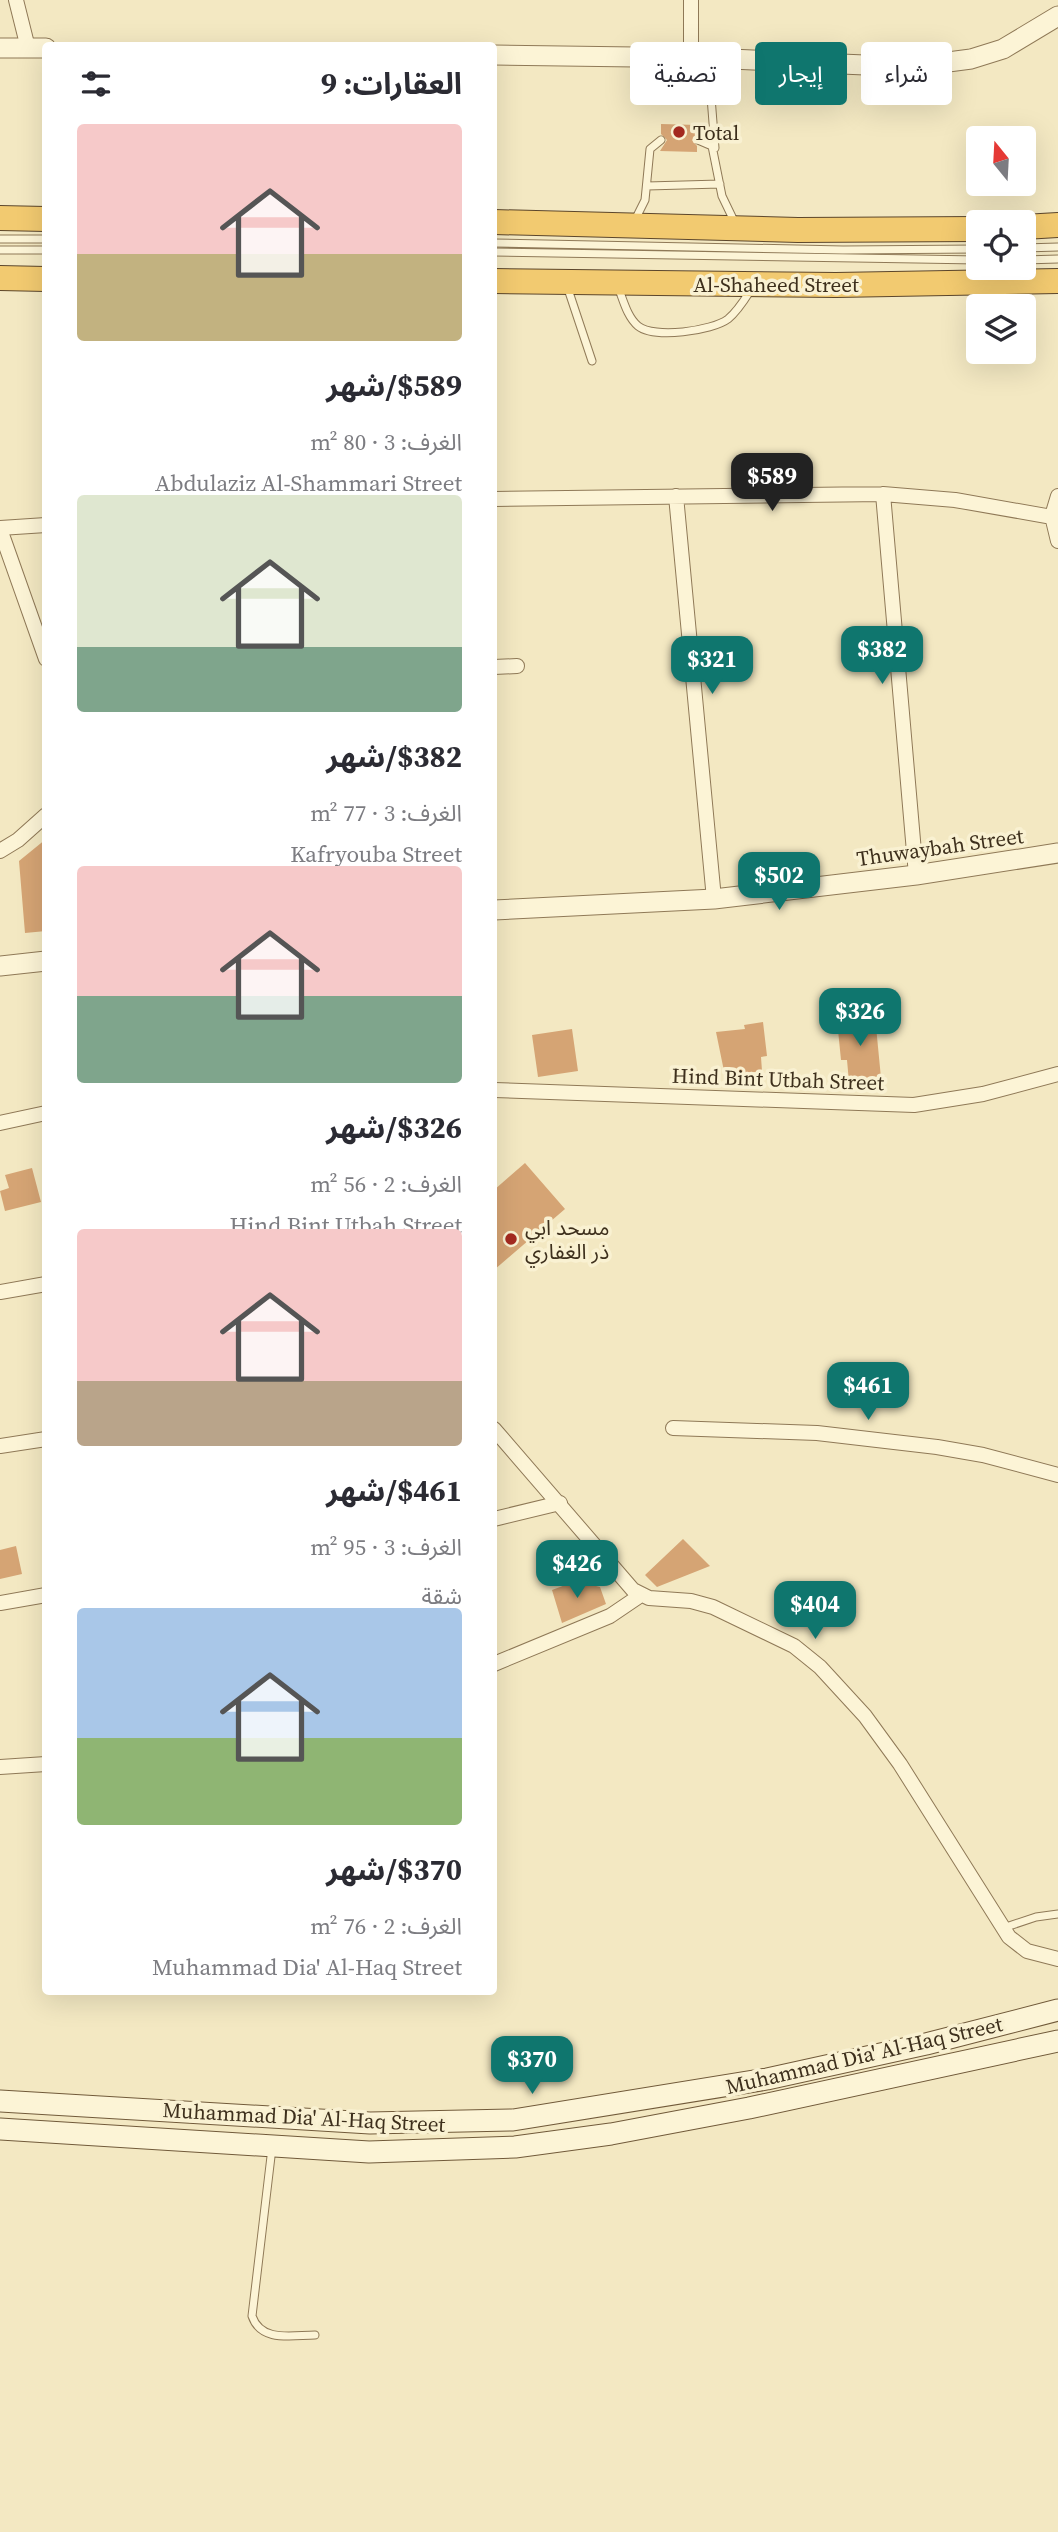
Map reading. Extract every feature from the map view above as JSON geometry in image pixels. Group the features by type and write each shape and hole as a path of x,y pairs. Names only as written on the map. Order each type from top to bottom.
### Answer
{"highway":[{"path":"5,215 42,219"},
{"path":"497,222 812,230 966,229"},
{"path":"1036,226 1058,225"},
{"path":"0,278 42,279"},
{"name":"Al-Shaheed Street","path":"497,281 754,285 1058,281"}],"main road":[{"name":"Muhammad Dia' Al-Haq Street","path":"0,2101 370,2123 513,2120 780,2076 926,2044 1058,2010"},
{"name":"Muhammad Dia' Al-Haq Street","path":"0,2129 272,2147 418,2152 563,2141 838,2090 1058,2040"}],"street":[{"path":"0,48 37,48 16,0"},
{"path":"691,0 697,42"},
{"path":"741,60 911,67 939,65 1003,49 1058,16"},
{"path":"497,55 630,57"},
{"path":"883,494 916,875"},
{"path":"497,499 883,494 955,500 1055,517"},
{"path":"676,496 714,899"},
{"path":"1058,496 1055,517 1058,541"},
{"path":"42,525 0,528 42,648"},
{"path":"497,667 517,666"},
{"path":"0,851 18,841 42,819"},
{"name":"Thuwaybah Street","path":"497,910 714,899 916,875 1058,853"},
{"path":"0,966 42,961"},
{"name":"Hind Bint Utbah Street","path":"497,1090 914,1105 983,1094 1058,1074"},
{"path":"0,1123 42,1115"},
{"path":"0,1292 42,1285"},
{"path":"673,1428 817,1433 937,1447 983,1455 1058,1475"},
{"path":"497,1432 627,1584 641,1595 713,1607 794,1646 820,1667 865,1716 900,1764 1003,1928 1027,1951 1058,1959"},
{"path":"0,1446 42,1440"},
{"path":"497,1518 560,1503"},
{"path":"497,1663 610,1616 641,1595"},
{"path":"0,1603 42,1596"},
{"path":"0,1768 42,1764"}],"lane":[{"path":"708,105 720,184 737,227"},
{"path":"632,225 642,208 650,149 661,140"},
{"path":"698,140 712,146 716,152"},
{"path":"647,186 720,184"},
{"path":"0,239 42,239"},
{"path":"497,243 843,250 966,249"},
{"path":"1036,248 1058,247"},
{"path":"0,250 42,250"},
{"path":"497,252 966,260"},
{"path":"1036,260 1058,259"},
{"path":"566,282 592,360"},
{"path":"616,283 633,320 639,327 656,332 703,329 721,323 735,312 754,285"},
{"path":"1003,1928 1036,1917 1058,1914"},
{"path":"272,2147 252,2316 258,2327 268,2334 315,2334"}],"building":[{"name":"Total","path":"661,124 698,125 698,134 692,140 697,146 697,152 660,151 667,140 661,134"},
{"path":"42,842 42,931 25,933 19,861"},
{"path":"875,1016 881,1078 849,1082 847,1060 841,1060 837,1020"},
{"path":"763,1022 767,1056 761,1057 762,1071 725,1076 716,1032 745,1029 744,1025"},
{"path":"572,1029 578,1071 538,1077 532,1035"},
{"name":"مسحد ابي ذر الغفاري","path":"525,1163 565,1209 497,1267 497,1187"},
{"path":"32,1168 41,1202 5,1211 0,1191 9,1188 5,1175"},
{"path":"683,1539 710,1566 657,1587 645,1575"},
{"path":"16,1546 22,1574 0,1579 0,1550"},
{"path":"576,1581 600,1587 606,1604 562,1623 552,1590"}],"place":[{"name":"Total","path":"679,132"},
{"name":"مسحد ابي ذر الغفاري","path":"511,1239"}]}
